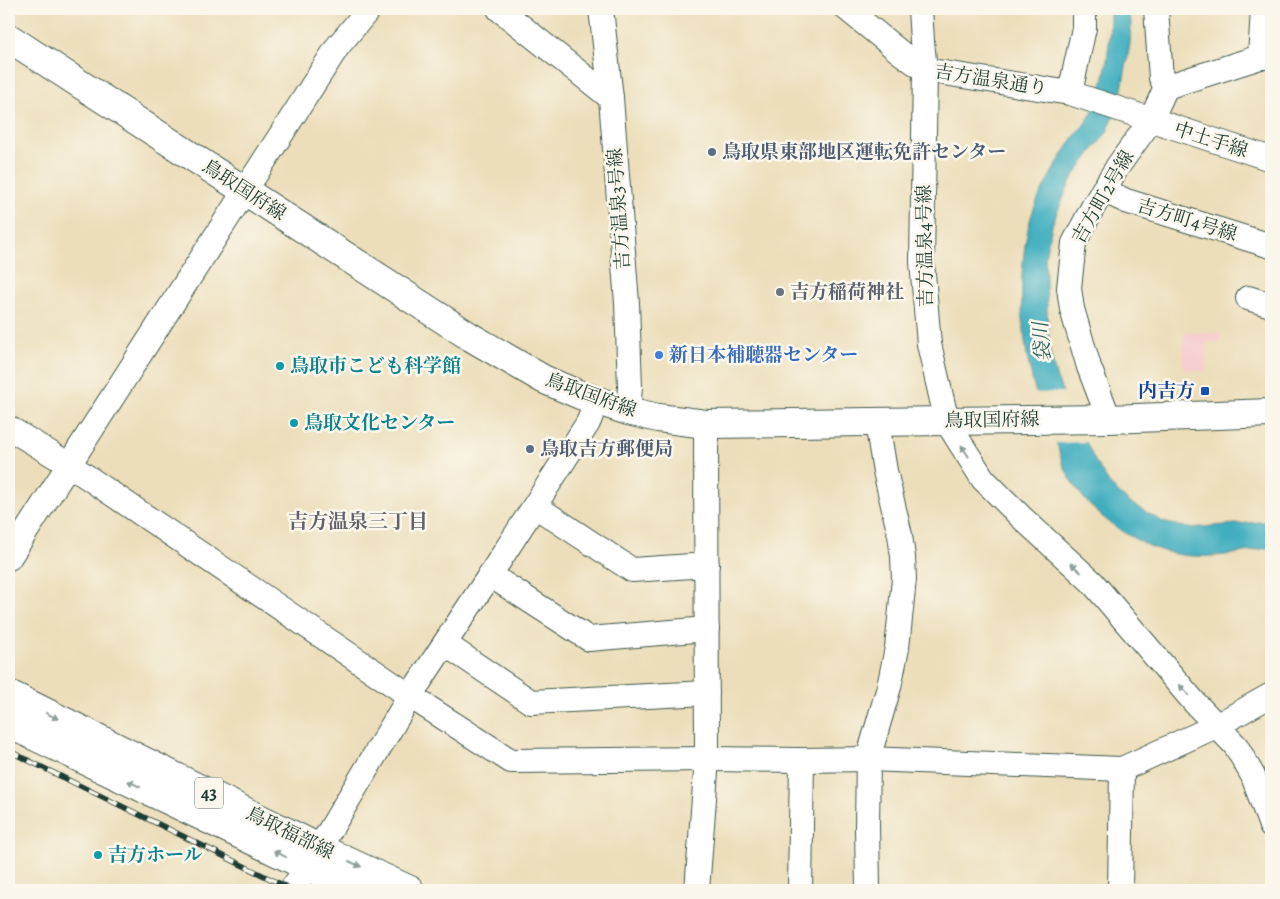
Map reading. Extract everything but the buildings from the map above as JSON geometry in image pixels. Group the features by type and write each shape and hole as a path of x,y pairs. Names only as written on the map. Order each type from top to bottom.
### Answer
{"main road":[{"name":"鳥取国府線","path":"9,38 515,364 562,389 628,411 658,418 706,424 1105,419 1271,413"},
{"name":"鳥取福部線","path":"9,694 314,858 356,890"},
{"name":"鳥取福部線","path":"9,724 314,858 410,890"}],"street":[{"path":"499,9 611,98"},
{"name":"吉方温泉3号線","path":"601,9 611,98 626,303 630,387 628,411"},
{"name":"吉方温泉通り","path":"847,9 901,53 926,70 1074,94 1147,119"},
{"name":"吉方温泉4号線","path":"920,9 926,70 922,262 929,344 946,422"},
{"path":"1074,94 1084,28 1084,9"},
{"path":"1156,9 1161,78 1166,87 1266,57 1263,9"},
{"path":"9,558 358,12"},
{"name":"吉方町2号線","path":"1105,419 1072,309 1069,288 1074,243 1103,190 1166,87"},
{"name":"中土手線","path":"1147,119 1271,159"},
{"name":"吉方町4号線","path":"1103,190 1126,201 1271,246"},
{"path":"1248,298 1271,305"},
{"path":"291,890 314,858 410,696 588,423 597,401"},
{"path":"946,422 983,479 1021,517 1092,582 1216,726 1236,746 1253,776 1271,826"},
{"path":"868,890 868,759 889,687 896,648 904,579 900,535 885,471 877,423"},
{"path":"697,890 708,758 706,424"},
{"path":"9,428 68,464 410,696 511,761 708,758 868,759 1122,769 1216,726 1271,696"},
{"path":"535,506 632,570 707,566"},
{"path":"490,576 589,639 707,629"},
{"path":"444,644 531,702 707,693"},
{"path":"800,890 802,760"},
{"path":"1120,890 1122,769"}],"shaded area":[{"path":"1184,332 1220,333 1220,342 1207,342 1206,371 1183,370"}],"water":[{"name":"袋川","path":"1110,9 1130,9 1130,44 1120,101 1107,132 1071,180 1053,222 1045,256 1050,352 1057,379 1094,459 1111,486 1129,502 1163,522 1189,528 1271,521 1271,548 1214,556 1173,554 1141,542 1117,528 1087,502 1070,479 1036,393 1026,351 1023,328 1022,282 1026,237 1034,208 1044,187 1068,145 1088,119 1096,103 1106,64"}],"pier":[{"path":"1065,392 1089,442 1054,443 1034,393"}],"railway":[{"path":"9,751 293,890"}],"place":[{"name":"鳥取県東部地区運転免許センター","path":"712,152"},
{"name":"吉方稲荷神社","path":"780,292"},
{"name":"新日本補聴器センター","path":"659,355"},
{"name":"鳥取市こども科学館","path":"280,366"},
{"name":"内吉方","path":"1205,391"},
{"name":"鳥取文化センター","path":"294,423"},
{"name":"鳥取吉方郵便局","path":"530,449"},
{"name":"吉方ホール","path":"98,855"}],"district":[{"name":"吉方温泉三丁目","path":"358,521"}]}
